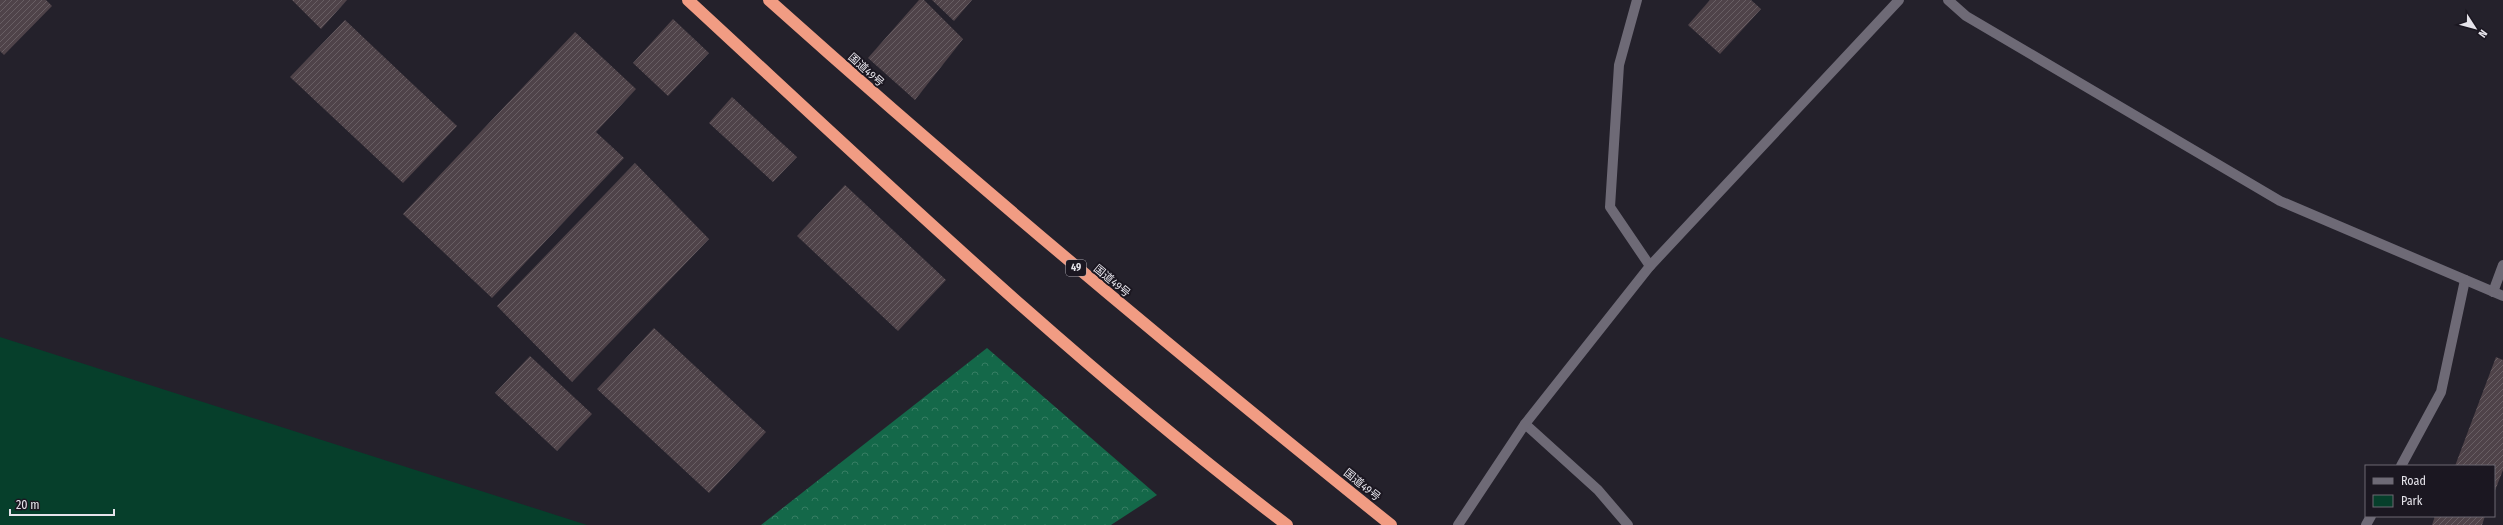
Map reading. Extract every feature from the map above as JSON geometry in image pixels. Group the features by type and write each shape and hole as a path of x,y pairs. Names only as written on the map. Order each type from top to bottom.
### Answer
{"highway":[{"path":"688,0 1081,360 1221,474 1287,525"},
{"name":"国道49号","path":"769,0 915,131 1112,298 1391,525"}],"street":[{"path":"1636,0 1619,65 1610,206 1650,266"},
{"path":"1458,525 1525,424 1650,266 1899,0"},
{"path":"1948,0 1966,16 2280,201 2498,294 2503,265"},
{"path":"2402,465 2441,392 2465,280"},
{"path":"1525,424 1598,490 1628,525"}],"green space":[{"path":"0,337 587,525 0,525"},
{"path":"987,348 1157,495 1111,525 761,525"}],"building":[{"path":"0,0 46,0 52,6 4,55 0,51"},
{"path":"292,0 347,0 321,29"},
{"path":"919,0 924,0 963,39 915,100 868,58"},
{"path":"932,0 972,0 954,21"},
{"path":"1710,0 1751,0 1761,9 1720,54 1688,25"},
{"path":"673,19 709,53 668,96 633,63"},
{"path":"345,20 457,126 403,183 290,77"},
{"path":"575,32 636,89 596,132 624,158 492,298 403,214"},
{"path":"732,97 797,157 773,182 709,123"},
{"path":"635,163 709,239 572,382 497,306"},
{"path":"845,185 946,280 898,331 797,236"},
{"path":"654,328 766,432 709,493 597,389"},
{"path":"530,356 592,414 557,451 495,393"},
{"path":"2496,357 2503,360 2503,470 2495,490 2495,465 2455,465"},
{"path":"2435,517 2485,517 2482,525 2432,525"}]}
